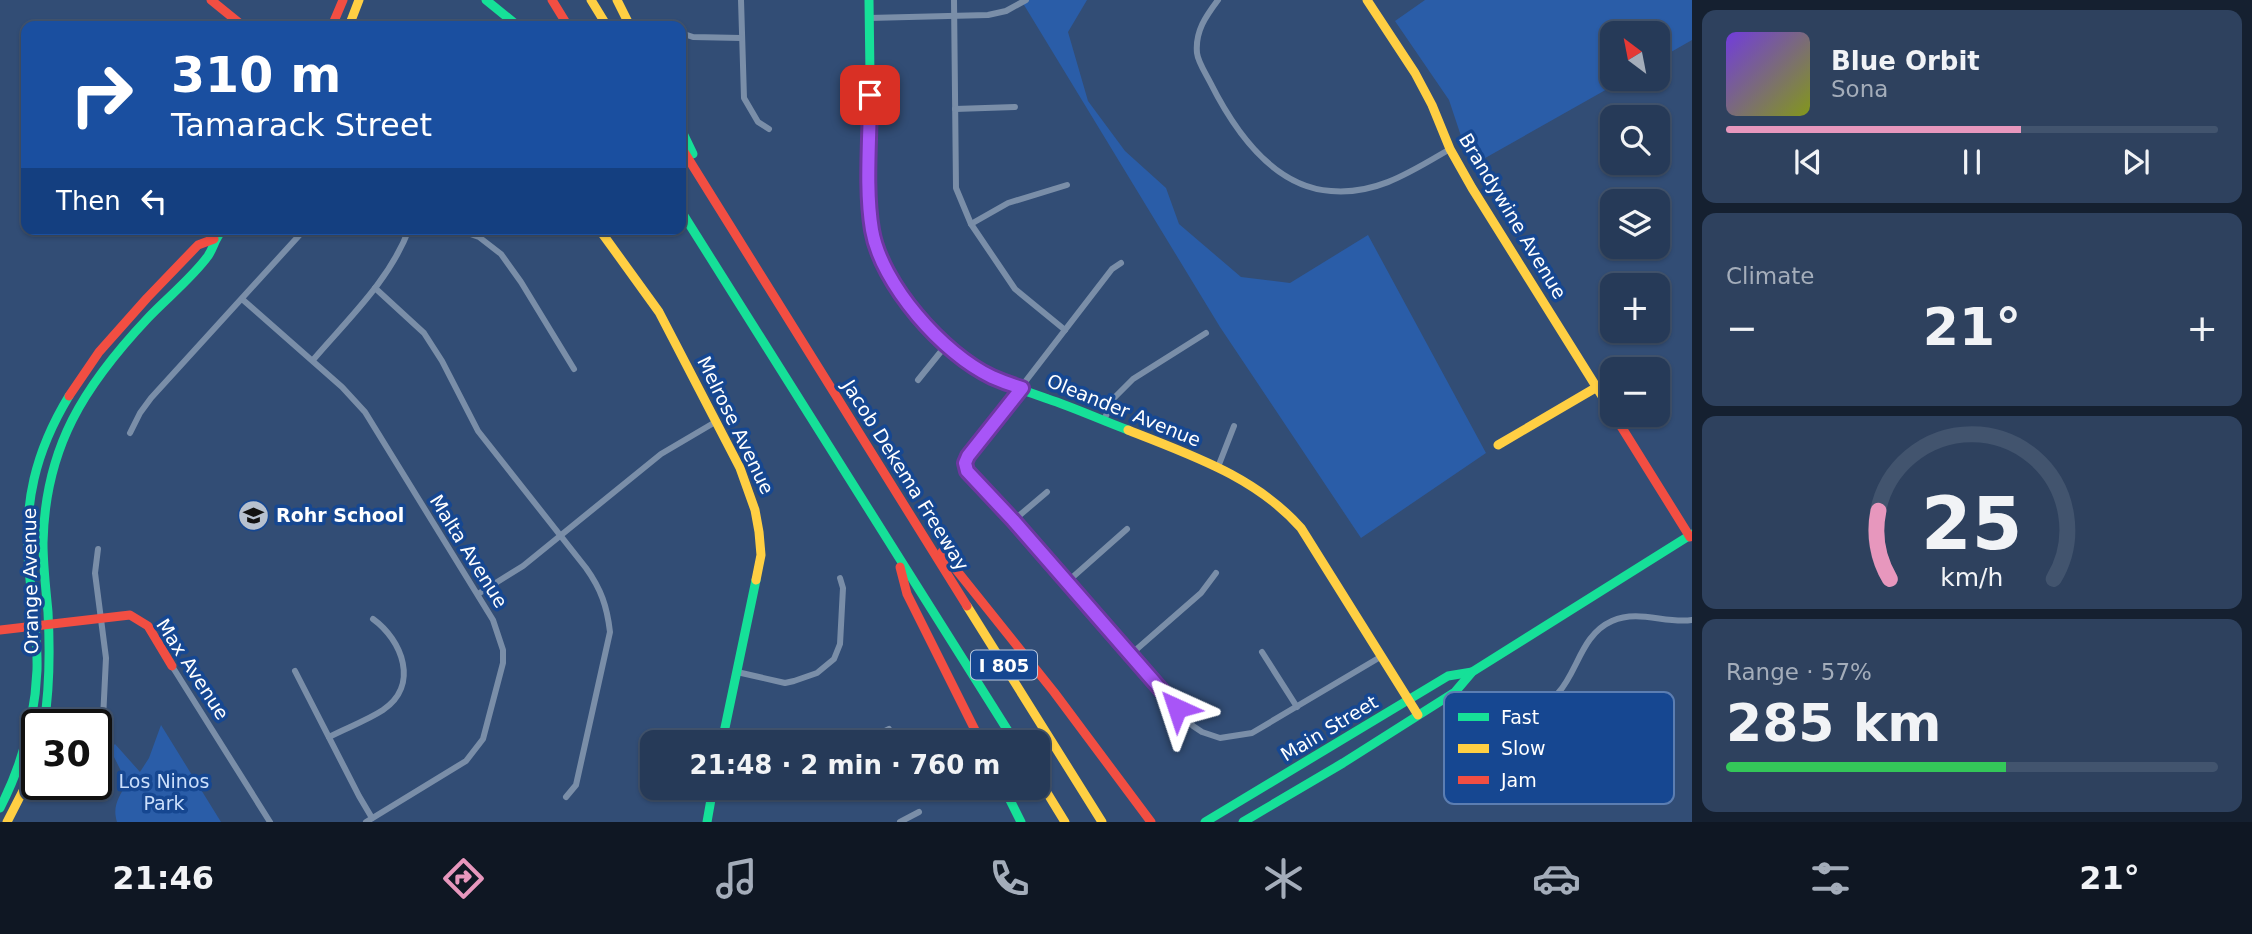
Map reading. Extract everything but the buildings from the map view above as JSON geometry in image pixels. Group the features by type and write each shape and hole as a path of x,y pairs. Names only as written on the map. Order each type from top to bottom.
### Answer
{"main road":[{"path":"211,0 237,21"},
{"path":"334,21 343,0"},
{"path":"351,21 359,0"},
{"path":"486,0 512,21"},
{"path":"552,0 565,21"},
{"path":"591,0 604,21"},
{"path":"617,0 627,21"},
{"name":"Oleander Avenue","path":"869,0 872,228 882,261 914,312 947,344 990,376 1218,467 1254,485 1291,515 1418,715"},
{"name":"Brandywine Avenue","path":"1367,0 1415,73 1450,149 1600,392"},
{"path":"686,140 720,211"},
{"name":"Jacob Dekema Freeway","path":"686,155 1102,822"},
{"name":"I 805","path":"686,219 1007,730"},
{"name":"Orange Avenue","path":"46,709 50,679 43,525 47,494 60,444 71,420 108,362 209,255 218,235"},
{"name":"Melrose Avenue","path":"603,235 652,300 750,487 761,533 761,555 725,730"},
{"name":"Orange Avenue","path":"0,808 14,777 29,731 37,679 26,527 32,482 46,440 77,380 95,355 198,245 214,239"},
{"path":"141,306 152,315"},
{"path":"1498,445 1597,387"},
{"name":"Brandywine Avenue","path":"1622,427 1691,537"},
{"path":"906,508 1054,692 1151,822"},
{"name":"Main Street","path":"1455,692 1472,672 1691,537"},
{"path":"898,556 907,594 975,730"},
{"name":"Max Avenue","path":"0,630 130,615 148,626 172,666"},
{"name":"Main Street","path":"1205,822 1448,676 1472,672"},
{"name":"Main Street","path":"1242,822 1343,763 1444,699"},
{"path":"1334,746 1343,763"},
{"path":"7,822 21,795"},
{"path":"1050,798 1065,822"},
{"path":"708,822 711,800"},
{"path":"1010,800 1021,822"}],"street":[{"path":"741,0 744,99 758,122 769,129"},
{"path":"954,0 956,188 971,224 1015,289 1065,330"},
{"path":"869,18 954,17 996,13 1026,0"},
{"path":"1218,0 1201,23 1197,54 1225,111 1252,148 1296,182 1332,191 1376,187 1399,178 1450,149"},
{"path":"686,35 741,38"},
{"path":"955,109 1014,107"},
{"path":"971,224 1008,203 1067,185"},
{"path":"130,433 151,398 300,235"},
{"path":"313,360 375,288 398,256 407,235"},
{"path":"473,235 501,254 522,282 574,369"},
{"path":"1121,262 1112,269 968,456 965,463 967,471 1193,726 1213,736 1220,738 1252,733 1382,656"},
{"path":"375,288 424,333 442,361 478,431 598,585 607,607 610,632 576,785 566,797"},
{"name":"Malta Avenue","path":"242,299 313,360 365,412 478,594 493,620 503,650 494,704 483,739 466,761 369,820"},
{"path":"1104,420 1114,398 1133,379 1206,333"},
{"path":"918,380 947,344"},
{"path":"478,594 523,566 661,454 717,421"},
{"path":"1218,467 1234,426"},
{"path":"1013,520 1047,492"},
{"path":"1066,583 1127,528"},
{"path":"98,549 95,573 106,658 103,709"},
{"path":"1129,654 1201,593 1216,573"},
{"path":"737,672 785,682 794,681 817,673 834,659 840,644 843,588 840,578"},
{"path":"1559,692 1570,677 1589,638 1598,629 1631,615 1675,621 1692,620"},
{"path":"329,737 383,710 400,687 403,657 387,629 373,619"},
{"path":"1262,652 1297,708"},
{"name":"Max Avenue","path":"172,666 270,822"},
{"path":"295,671 369,820"},
{"path":"900,822 919,812"}],"green space":[{"path":"1021,0 1087,0 1068,32 1088,101 1125,151 1166,188 1179,224 1241,277 1290,283 1368,235 1486,453 1361,538 1220,327"},
{"path":"1425,0 1692,0 1692,40 1670,53 1670,21 1600,21 1600,91 1604,91 1471,166 1449,100 1395,21"},
{"name":"Los Ninos Park","path":"161,725 221,822 117,822 116,806 127,783 112,753 112,747 115,744 140,772 149,758"}],"traffic: fast":[{"path":"486,0 512,21"},
{"path":"869,0 872,228 881,252 905,297 937,336 976,367 1010,386 1128,430"},
{"path":"686,139 693,154"},
{"path":"686,219 1007,730"},
{"path":"46,709 49,654 43,543 45,509 60,448 72,420 105,368 148,318 202,264 219,235"},
{"path":"0,808 26,741 36,688 37,645 28,545 30,500 40,458 69,396"},
{"path":"1455,692 1472,672 1692,534"},
{"path":"725,730 756,580"},
{"path":"1205,822 1448,676 1472,672"},
{"path":"1243,822 1444,699"},
{"path":"707,822 711,800"},
{"path":"1010,800 1021,822"}],"traffic: slow":[{"path":"351,21 359,0"},
{"path":"591,0 604,21"},
{"path":"617,0 628,21"},
{"path":"1367,0 1415,73 1450,149 1472,188 1600,393"},
{"path":"603,235 659,312 740,468 755,510 759,532 761,555 756,580"},
{"path":"1498,445 1597,387"},
{"path":"1128,430 1220,469 1263,494 1283,510 1301,528 1418,715"},
{"path":"967,606 1102,822"},
{"path":"7,822 21,795"},
{"path":"1050,798 1065,822"}],"traffic: jam":[{"path":"211,0 237,21"},
{"path":"334,21 343,0"},
{"path":"552,0 565,21"},
{"path":"686,155 967,606"},
{"path":"69,396 99,352 147,298 198,245 214,239"},
{"path":"1621,427 1690,537"},
{"path":"942,552 1054,692 1151,822"},
{"path":"900,567 907,594 975,730"},
{"path":"0,630 130,615 148,626 172,666"}],"place":[{"name":"Rohr School","path":"253,515"}],"route":[{"path":"870,95 872,228 882,261 914,312 939,337 990,376 1022,388 968,456 965,463 967,471 1177,708"}]}
